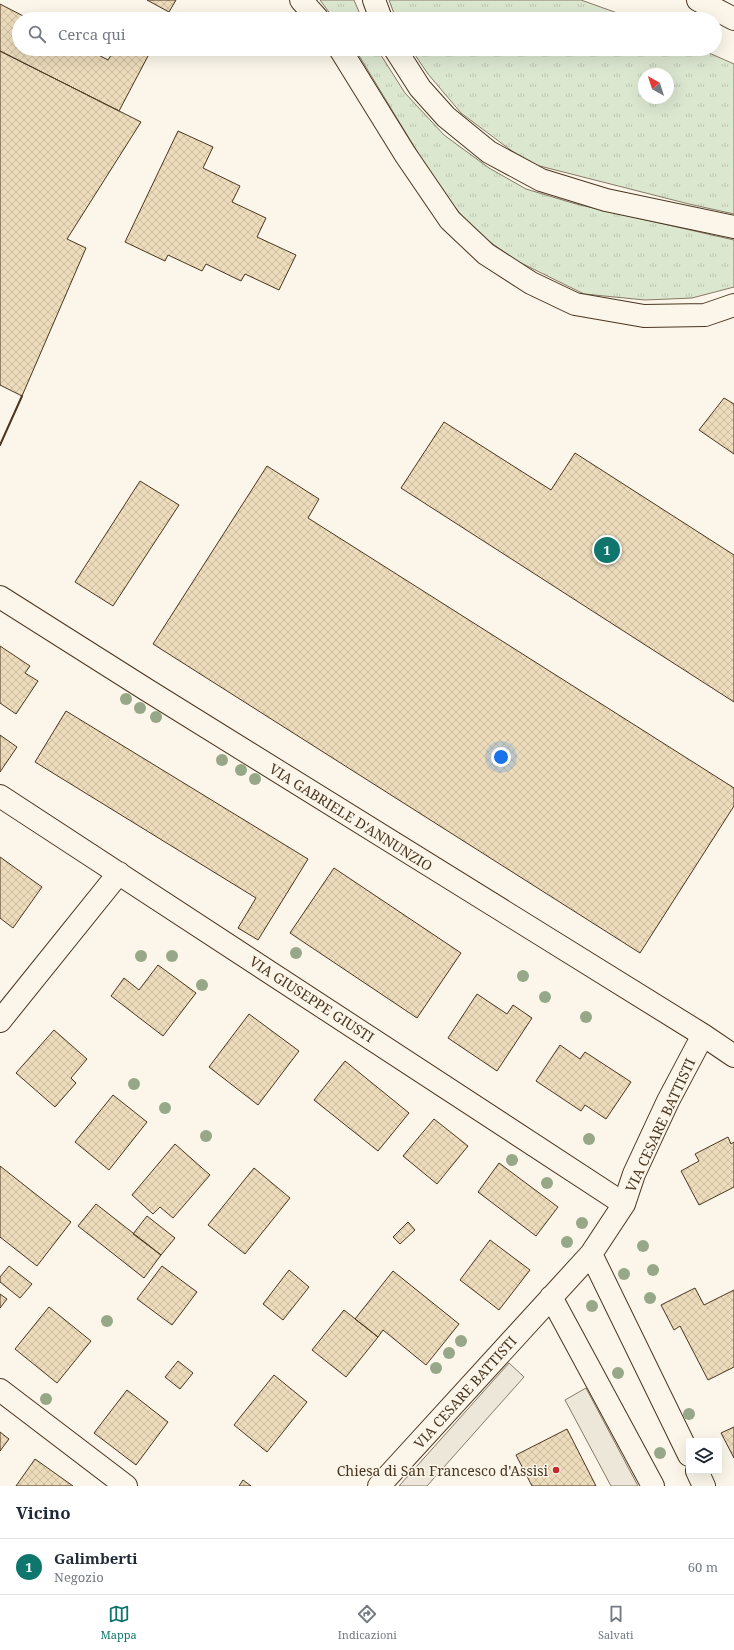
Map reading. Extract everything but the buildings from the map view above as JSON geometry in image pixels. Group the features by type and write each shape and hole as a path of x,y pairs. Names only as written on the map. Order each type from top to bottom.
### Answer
{"main road":[{"path":"301,0 312,12"},
{"path":"374,0 378,12"},
{"path":"698,0 721,12"},
{"path":"722,13 734,19"},
{"path":"344,56 405,154 450,220 486,254 531,283 575,304 644,316 705,314 734,305"},
{"path":"399,56 420,88 446,117 489,152 541,180 606,200 734,227"},
{"name":"VIA GABRIELE D'ANNUNZIO","path":"0,597 161,699 703,1035 734,1056"},
{"name":"VIA GIUSEPPE GIUSTI","path":"0,796 624,1204"},
{"path":"0,1022 118,873"},
{"name":"VIA CESARE BATTISTI","path":"379,1486 591,1254 624,1204 634,1174 649,1140 703,1035"},
{"path":"591,1254 686,1449"},
{"path":"551,1297 653,1486"},
{"path":"0,1390 126,1486"},
{"path":"698,1474 704,1486"}],"green space":[{"path":"320,0 354,0 359,12 329,12"},
{"path":"389,0 581,0 614,12 393,12"},
{"path":"359,56 381,56 405,93 444,135 489,168 526,189 576,204 734,240 734,287 692,298 645,300 584,294 519,262 474,231 438,186"},
{"path":"416,56 716,56 734,64 734,214 528,163 461,113 428,74"}],"shaded area":[{"path":"509,1363 524,1377 427,1486 399,1486"},
{"path":"586,1388 638,1486 611,1486 565,1400"}],"wall":[{"path":"0,445 22,396"}],"place":[{"name":"Galimberti","path":"607,550"},
{"name":"Chiesa di San Francesco d'Assisi","path":"556,1470"}]}
